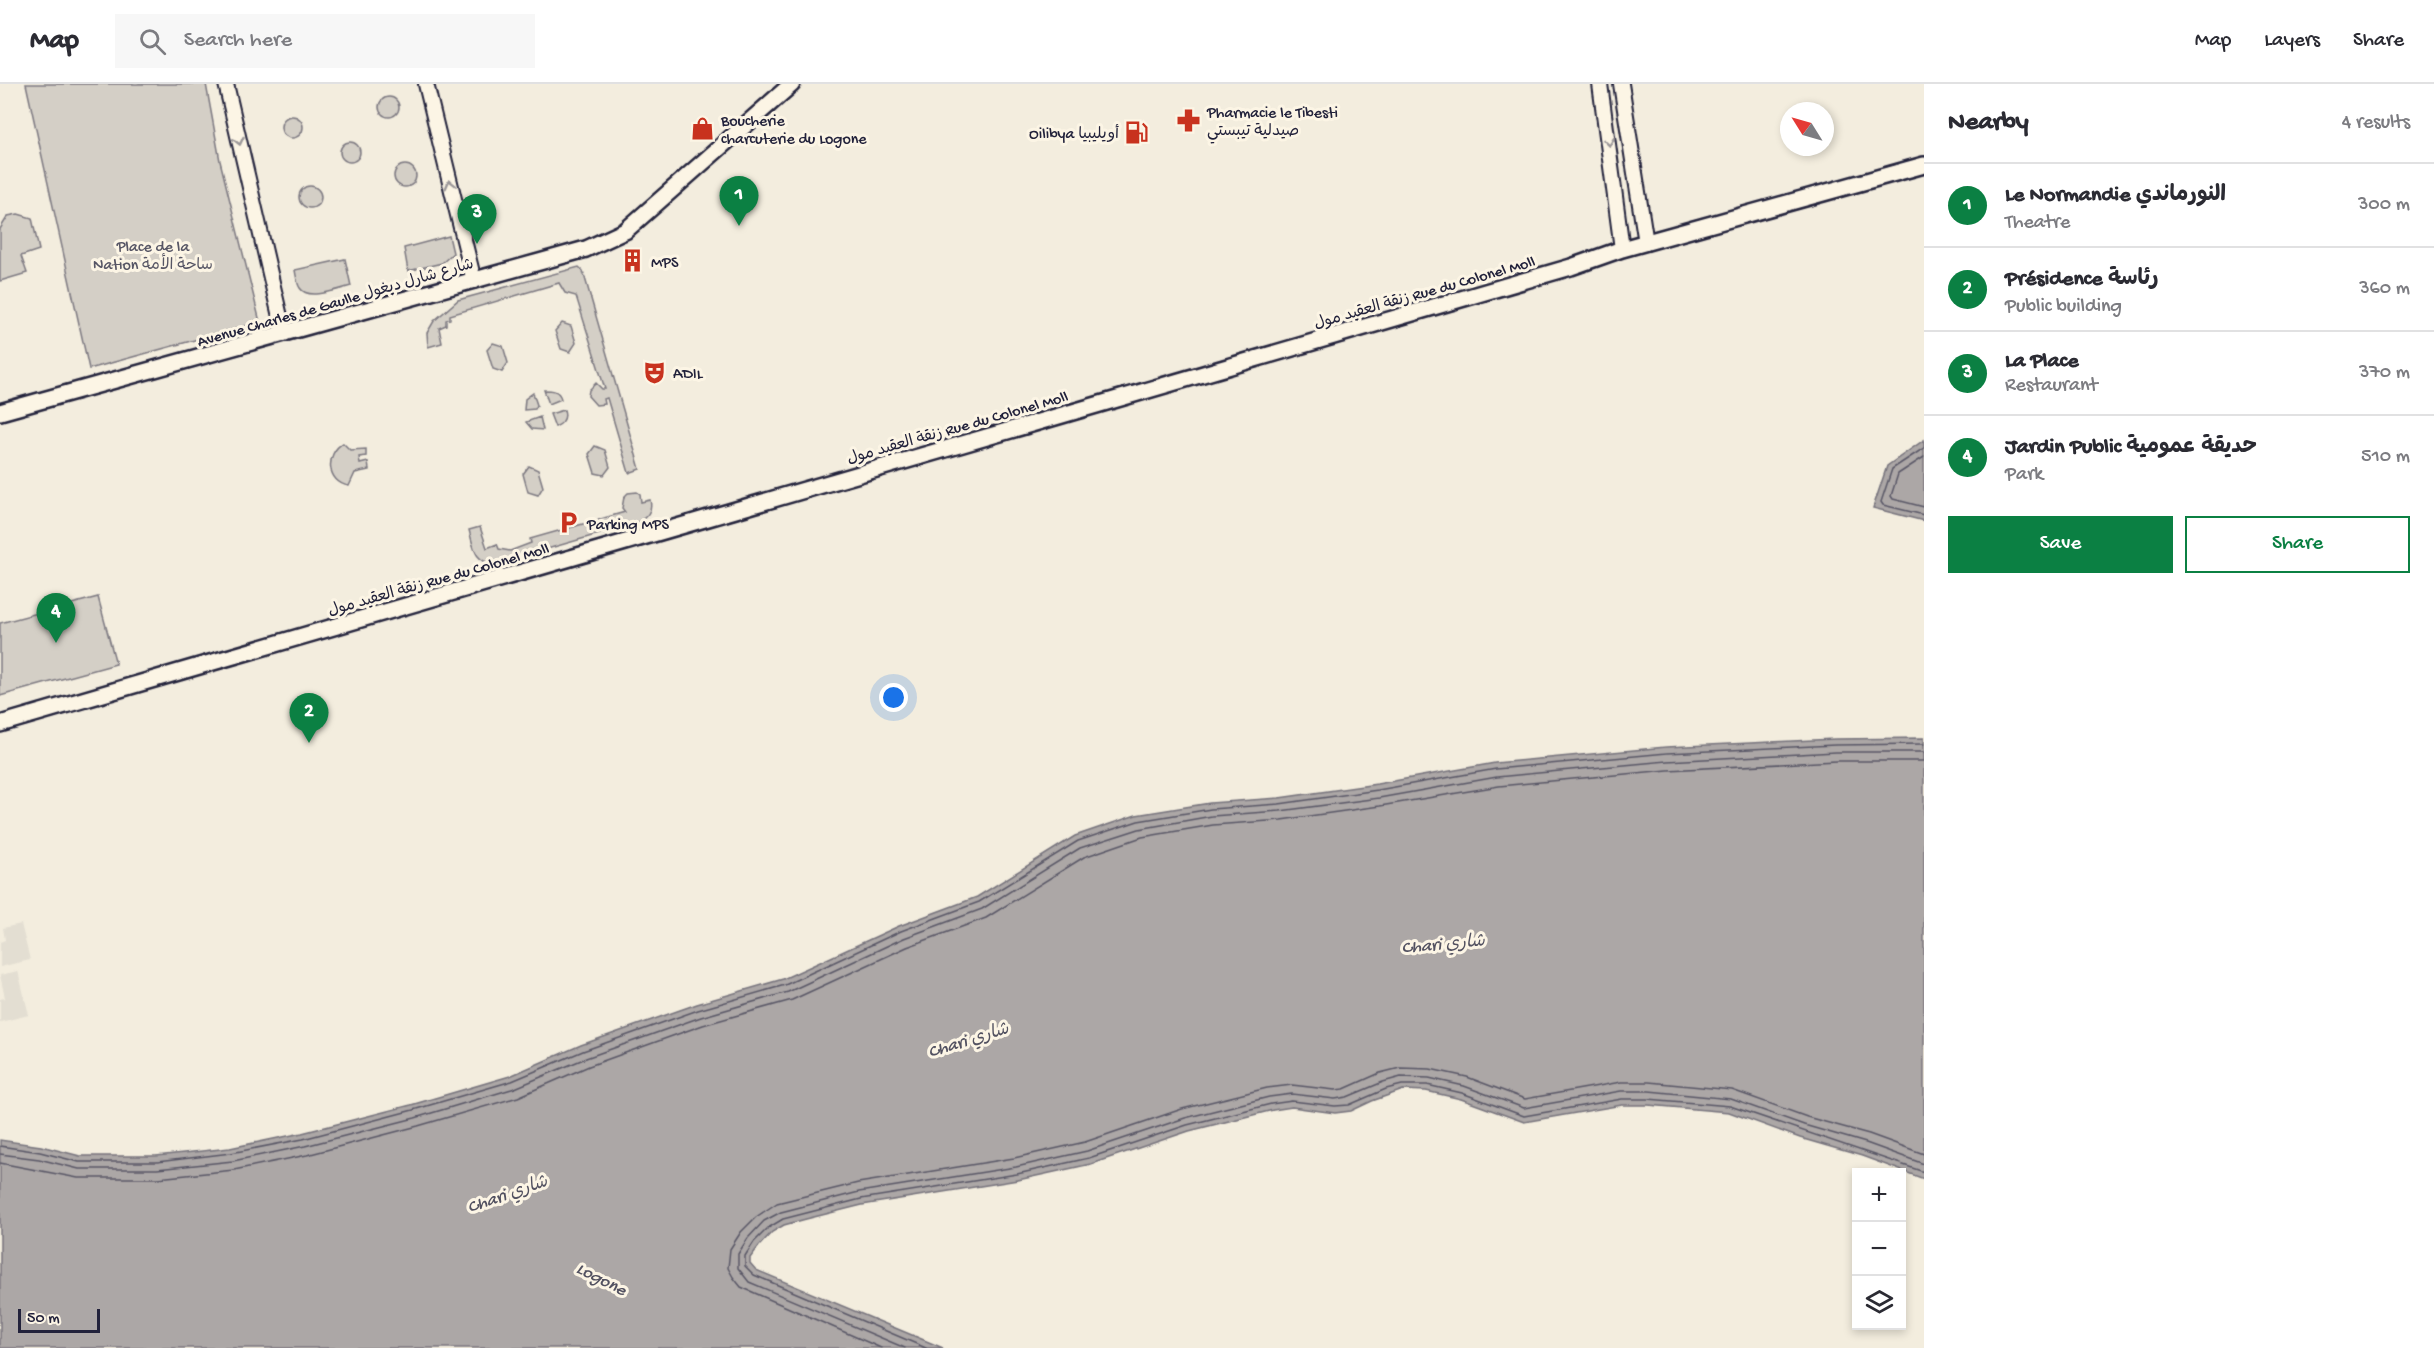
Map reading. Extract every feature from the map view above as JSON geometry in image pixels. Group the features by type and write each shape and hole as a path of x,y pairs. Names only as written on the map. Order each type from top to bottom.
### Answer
{"main road":[{"path":"226,84 284,334"},
{"path":"426,84 474,281"},
{"name":"Avenue Charles de Gaulle شارع شارل ديغول","path":"4,409 284,334 586,249 625,231 792,84"},
{"path":"1600,84 1622,249"},
{"path":"1621,84 1646,243"},
{"name":"زنقة العقيد مول Rue du Colonel Moll","path":"0,724 1571,267 1622,249 1924,165"}],"shaded area":[{"path":"21,924 30,960 0,967 0,942 5,940 3,928"},
{"path":"18,971 29,1015 0,1022 0,999 5,998 0,975"}],"green space":[{"name":"Place de la Nation ساحة الأمة","path":"26,84 206,84 220,161 260,322 89,369"},
{"path":"385,97 393,97 399,103 399,111 393,117 385,117 379,111 379,103"},
{"path":"292,116 302,123 303,127 296,137 292,138 282,131 281,127 288,117"},
{"path":"350,142 357,145 360,152 357,159 350,162 343,159 340,152 343,145"},
{"path":"405,165 413,168 416,176 413,184 405,187 397,184 394,176 397,168"},
{"path":"310,186 318,189 321,197 318,205 310,208 302,205 299,197 302,189"},
{"path":"18,214 32,218 39,250 21,256 27,273 0,281 0,229 8,216"},
{"path":"449,236 453,253 442,263 408,271 404,248"},
{"path":"345,259 351,286 316,294 304,292 300,288 295,270"},
{"path":"579,267 583,271 640,469 629,473 607,398 604,399 605,404 596,405 588,396 589,390 596,383 605,389 576,296 565,293 559,283 450,315 450,319 446,320 446,325 439,328 442,343 428,347 427,333 434,321 458,300"},
{"path":"562,323 571,326 576,343 570,352 561,349 555,331"},
{"path":"493,343 503,346 508,363 502,372 493,369 487,350"},
{"path":"544,390 557,392 561,399 549,404"},
{"path":"533,393 537,405 535,409 524,410 525,399"},
{"path":"564,410 563,421 555,427 550,414"},
{"path":"540,417 543,430 532,429 526,422"},
{"path":"343,443 350,450 366,449 366,456 359,457 360,464 368,462 369,470 355,473 349,486 336,479 331,467 333,454"},
{"path":"595,446 605,450 610,467 604,475 595,473 589,454"},
{"path":"529,466 538,470 543,487 538,495 528,492 523,474"},
{"path":"628,493 640,494 641,502 650,500 651,507 644,518 637,523 495,564 488,563 479,557 474,548 469,530 480,527 487,548 497,544 499,549 510,551 531,543 530,539 625,512 622,508 624,497"},
{"path":"98,597 116,664 0,696 0,623"}],"water":[{"path":"1924,440 1924,521 1873,508 1887,466"},
{"path":"1924,738 1924,1179 1906,1172 1906,1168 1894,1168 1800,1138 1729,1112 1622,1105 1524,1122 1461,1099 1426,1091 1403,1090 1351,1111 1335,1113 1292,1107 1273,1110 1189,1131 1091,1164 1018,1180 862,1205 806,1219 784,1225 772,1232 750,1258 750,1263 756,1270 943,1348 0,1348 0,1140 41,1146 80,1156 156,1156 230,1148 302,1133 411,1105 510,1076 581,1045 697,1004 783,979 899,926 977,897 1075,836 1136,815 1210,803 1279,798 1377,784 1495,763 1666,747 1835,739"}],"place":[{"name":"Pharmacie le Tibesti صيدلية تيبستي","path":"1189,120"},
{"name":"Boucherie charcuterie du Logone","path":"703,128"},
{"name":"Oilibya أويليبيا","path":"1137,132"},
{"name":"Le Normandie النورماندي","path":"739,226"},
{"name":"La Place","path":"477,244"},
{"name":"MPS","path":"633,261"},
{"name":"ADIL","path":"655,372"},
{"name":"Parking MPS","path":"569,523"},
{"name":"Jardin Public حديقة عمومية","path":"56,643"},
{"name":"Présidence رئاسة","path":"309,743"}],"water label":[{"name":"Chari شاري","path":"1443,943"},
{"name":"Chari شاري","path":"968,1039"},
{"name":"Chari شاري","path":"507,1193"},
{"name":"Logone","path":"602,1278"}]}
